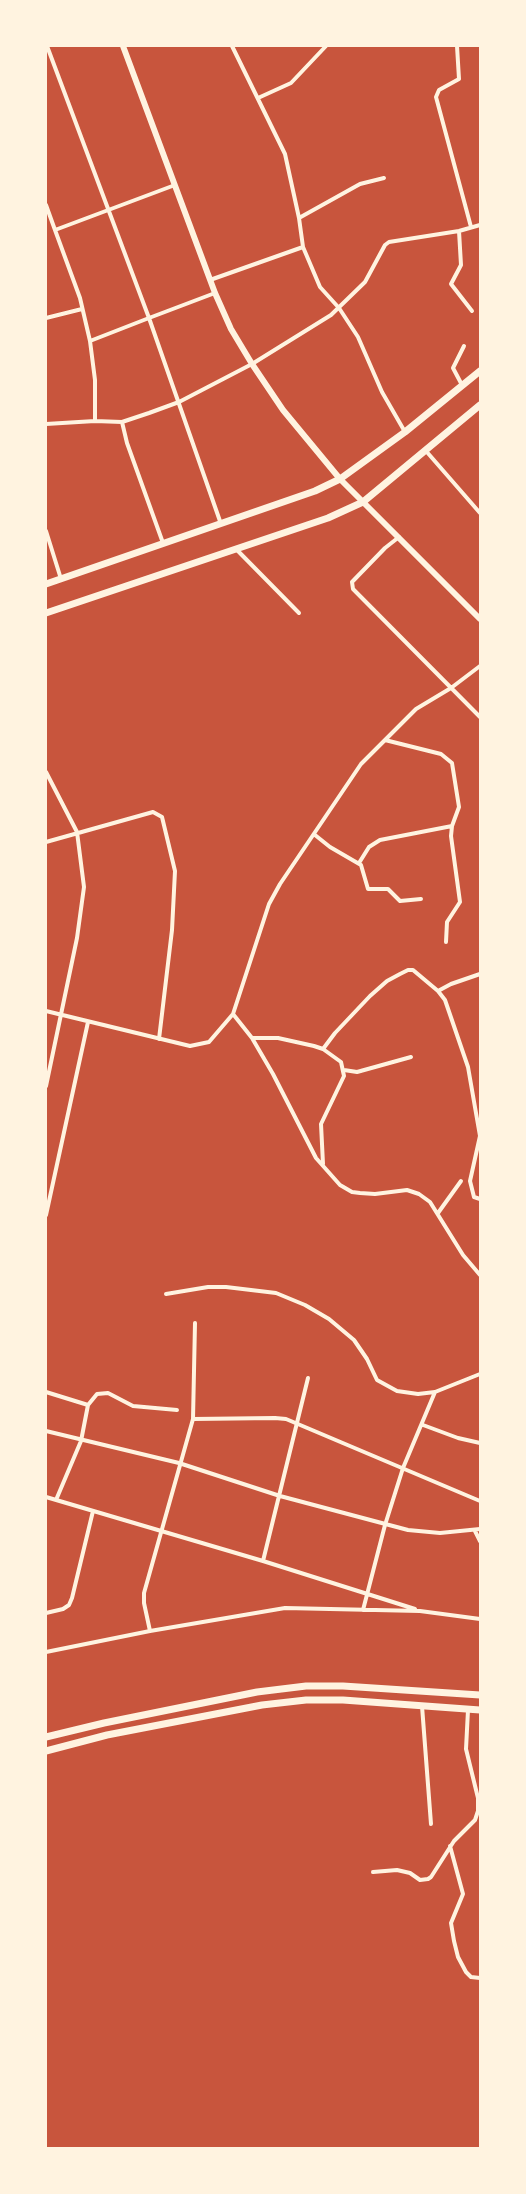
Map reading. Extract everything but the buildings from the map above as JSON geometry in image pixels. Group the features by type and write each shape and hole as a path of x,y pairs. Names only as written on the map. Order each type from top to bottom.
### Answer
{"main road":[{"path":"46,584 315,491 340,479 405,432 480,371"},
{"path":"46,613 328,518 363,502 480,405"},
{"path":"46,1737 104,1722 257,1692 306,1686 343,1686 480,1695"},
{"path":"46,1750 115,1734 292,1701 343,1700 480,1710"}],"street":[{"path":"46,46 149,318 221,524"},
{"path":"123,46 210,280 231,329 252,364 283,410 340,479 480,619"},
{"path":"232,46 285,154 300,218 304,247 320,287 339,308 358,336 382,392 405,432"},
{"path":"258,98 291,83 326,46"},
{"path":"457,46 459,79 439,90 436,97 471,227"},
{"path":"300,218 360,184 384,178"},
{"path":"55,230 175,185"},
{"path":"46,206 82,309 90,341 95,380 95,421"},
{"path":"46,424 95,421 122,422 179,402 252,364 331,315 365,282 385,245 389,242 459,231 480,225"},
{"path":"459,231 461,266 451,284 472,311"},
{"path":"210,280 304,247"},
{"path":"90,341 215,292"},
{"path":"46,318 82,309"},
{"path":"462,385 453,368 464,346"},
{"path":"122,422 127,443 163,543"},
{"path":"426,451 479,510"},
{"path":"46,531 61,579"},
{"path":"399,537 385,548 352,582 352,589 480,717"},
{"path":"236,549 299,613"},
{"path":"46,1011 190,1046 202,1045 214,1037 233,1014 269,904 280,884 315,835 361,764 416,710 451,688 480,666"},
{"path":"384,740 441,754 452,763 459,807 452,826 460,902 447,922 446,942"},
{"path":"46,772 76,832 84,887 77,938 46,1086"},
{"path":"46,842 76,832 153,812 162,816 175,871 172,930 159,1039"},
{"path":"359,864 369,847 380,840 452,826"},
{"path":"315,835 330,847 359,864 362,868 368,889 388,889 400,900 421,899"},
{"path":"323,1049 335,1033 365,1002 387,981 400,974 408,970 413,970 438,991 445,1000 468,1067 480,1136 470,1181 474,1196 480,1199"},
{"path":"438,991 451,984 480,974"},
{"path":"233,1014 252,1038 273,1074 316,1158 340,1185 352,1192 375,1194 407,1190 419,1194 430,1202 463,1255 480,1275"},
{"path":"46,1215 88,1022"},
{"path":"252,1038 278,1038 323,1049 341,1062 344,1070 344,1076 321,1124 323,1165"},
{"path":"344,1070 357,1072 411,1057"},
{"path":"438,1213 461,1181"},
{"path":"46,1187 52,1188"},
{"path":"166,1294 208,1287 226,1287 276,1293 305,1305 329,1320 354,1340 367,1359 377,1380 391,1389 407,1393 435,1392 480,1374"},
{"path":"150,1631 144,1598 160,1531 193,1419 196,1323"},
{"path":"263,1561 298,1424 308,1378"},
{"path":"46,1392 88,1405"},
{"path":"363,1610 385,1524 403,1468 423,1425 435,1392"},
{"path":"56,1500 81,1441 88,1405 97,1394 108,1393 133,1406 177,1410"},
{"path":"193,1419 280,1418 298,1424 480,1501"},
{"path":"423,1425 458,1438 480,1443"},
{"path":"46,1431 81,1441 179,1463 280,1496 385,1524 424,1532 480,1529"},
{"path":"46,1497 263,1561 420,1611"},
{"path":"46,1613 63,1610 69,1606 93,1511"},
{"path":"475,1530 480,1541"},
{"path":"46,1652 150,1631 285,1608 420,1611 480,1619"},
{"path":"422,1706 431,1824"},
{"path":"373,1872 401,1870 410,1873 420,1880 425,1880 431,1877 450,1846 476,1818 478,1798 466,1749 468,1710"},
{"path":"476,1818 480,1822"},
{"path":"450,1846 461,1881 463,1894 451,1924 455,1946 459,1961 466,1972 471,1977 480,1978"}]}
